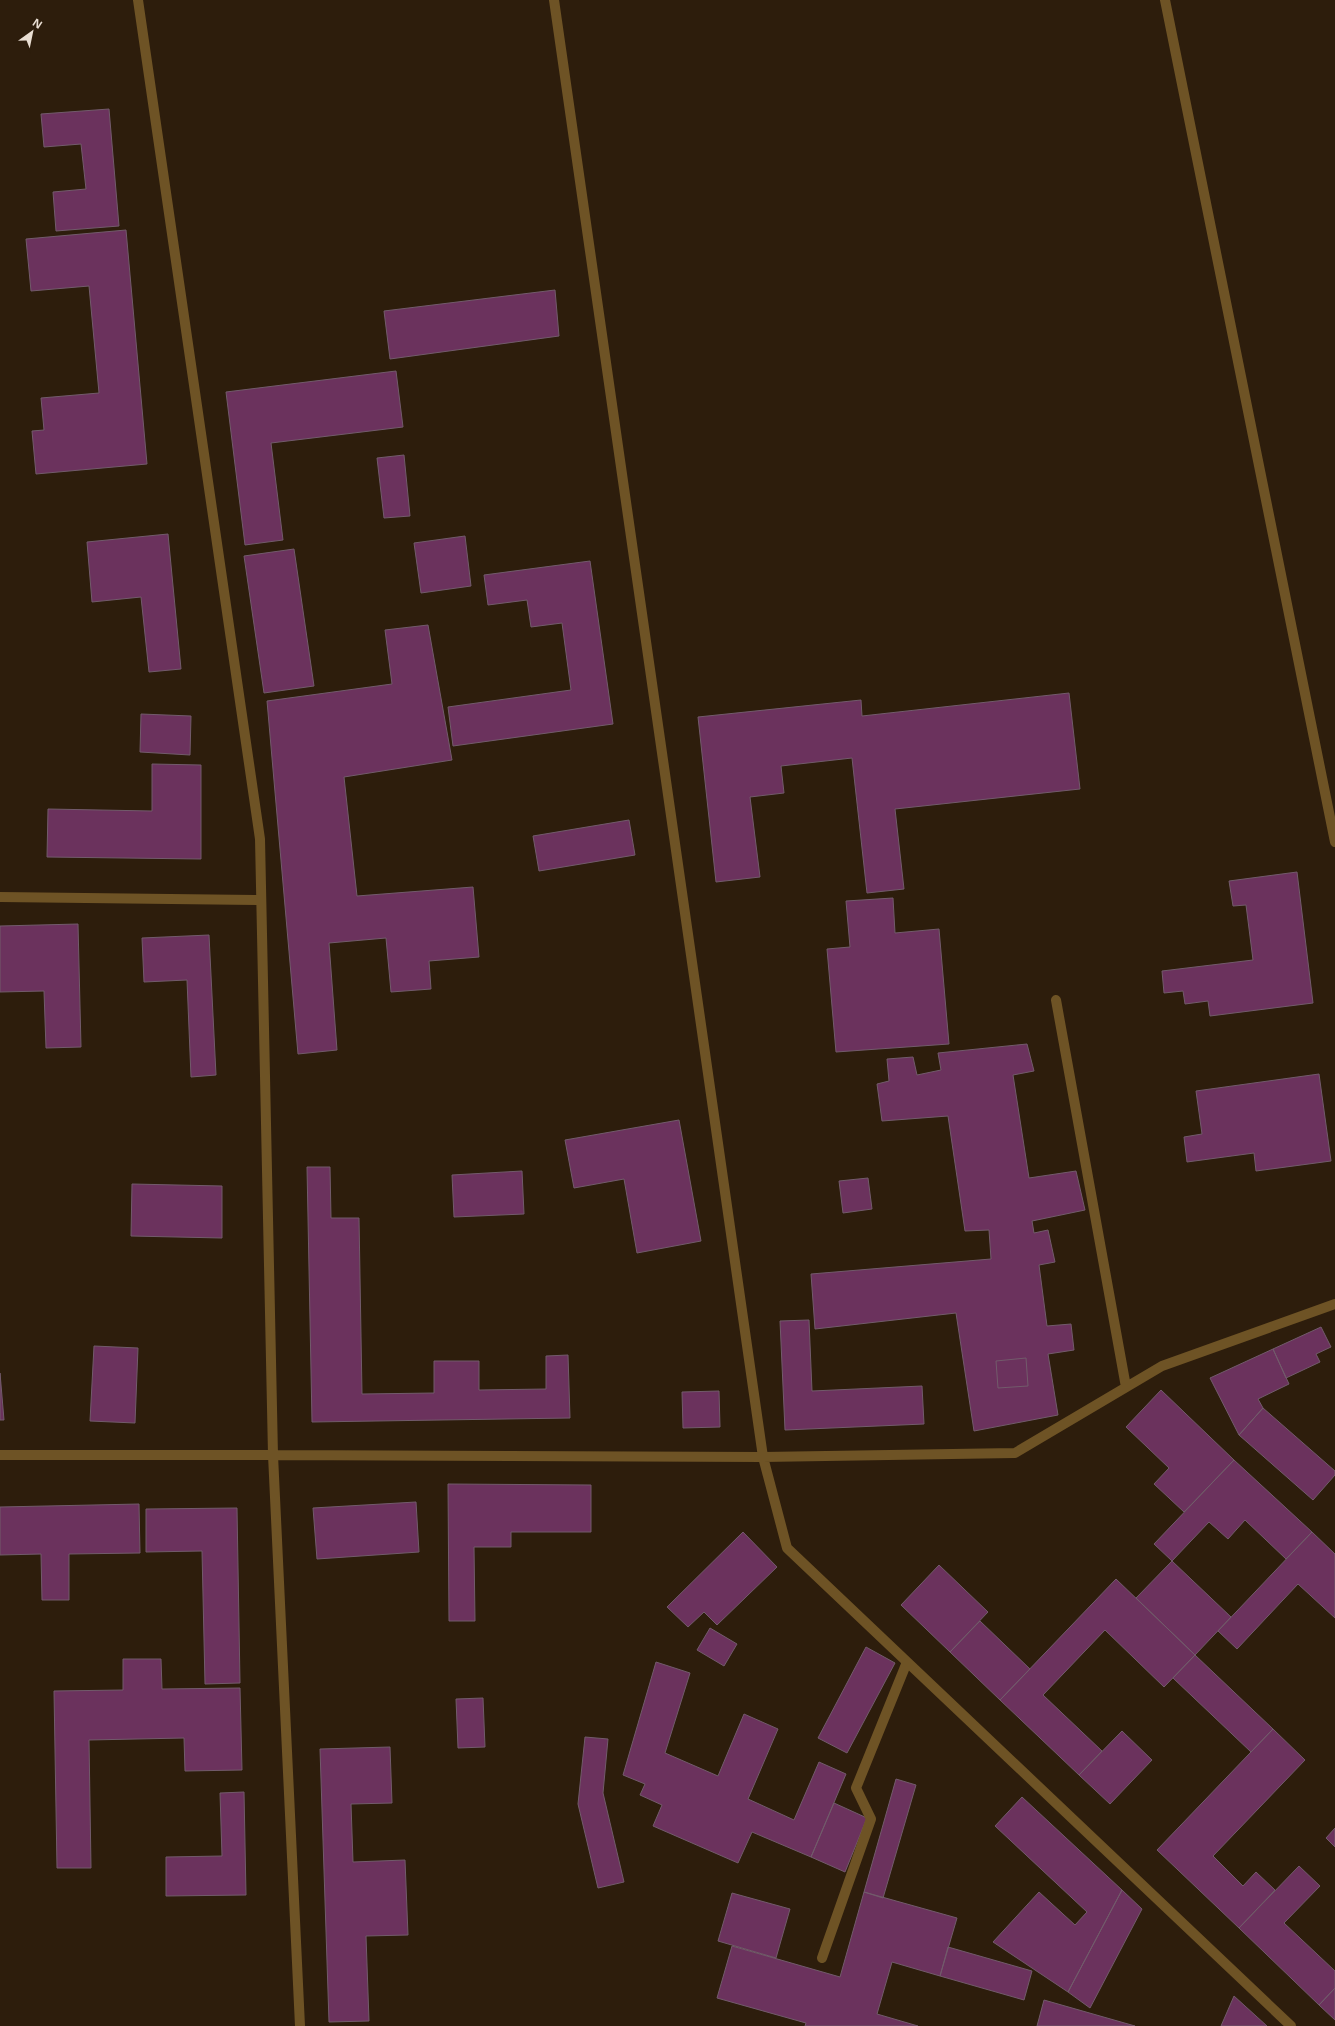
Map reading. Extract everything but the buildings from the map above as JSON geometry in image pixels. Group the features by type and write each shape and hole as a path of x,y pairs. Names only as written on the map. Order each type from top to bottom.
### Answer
{"street":[{"path":"138,0 260,839 260,900 273,1455 300,2026"},
{"path":"554,0 763,1457 787,1548 1291,2026"},
{"path":"1166,0 1335,842"},
{"path":"0,897 260,900"},
{"path":"1056,1000 1126,1387"},
{"path":"0,1456 273,1455 763,1457 1015,1453 1162,1366 1335,1304"},
{"path":"822,1958 871,1819 856,1788 907,1662"}]}
